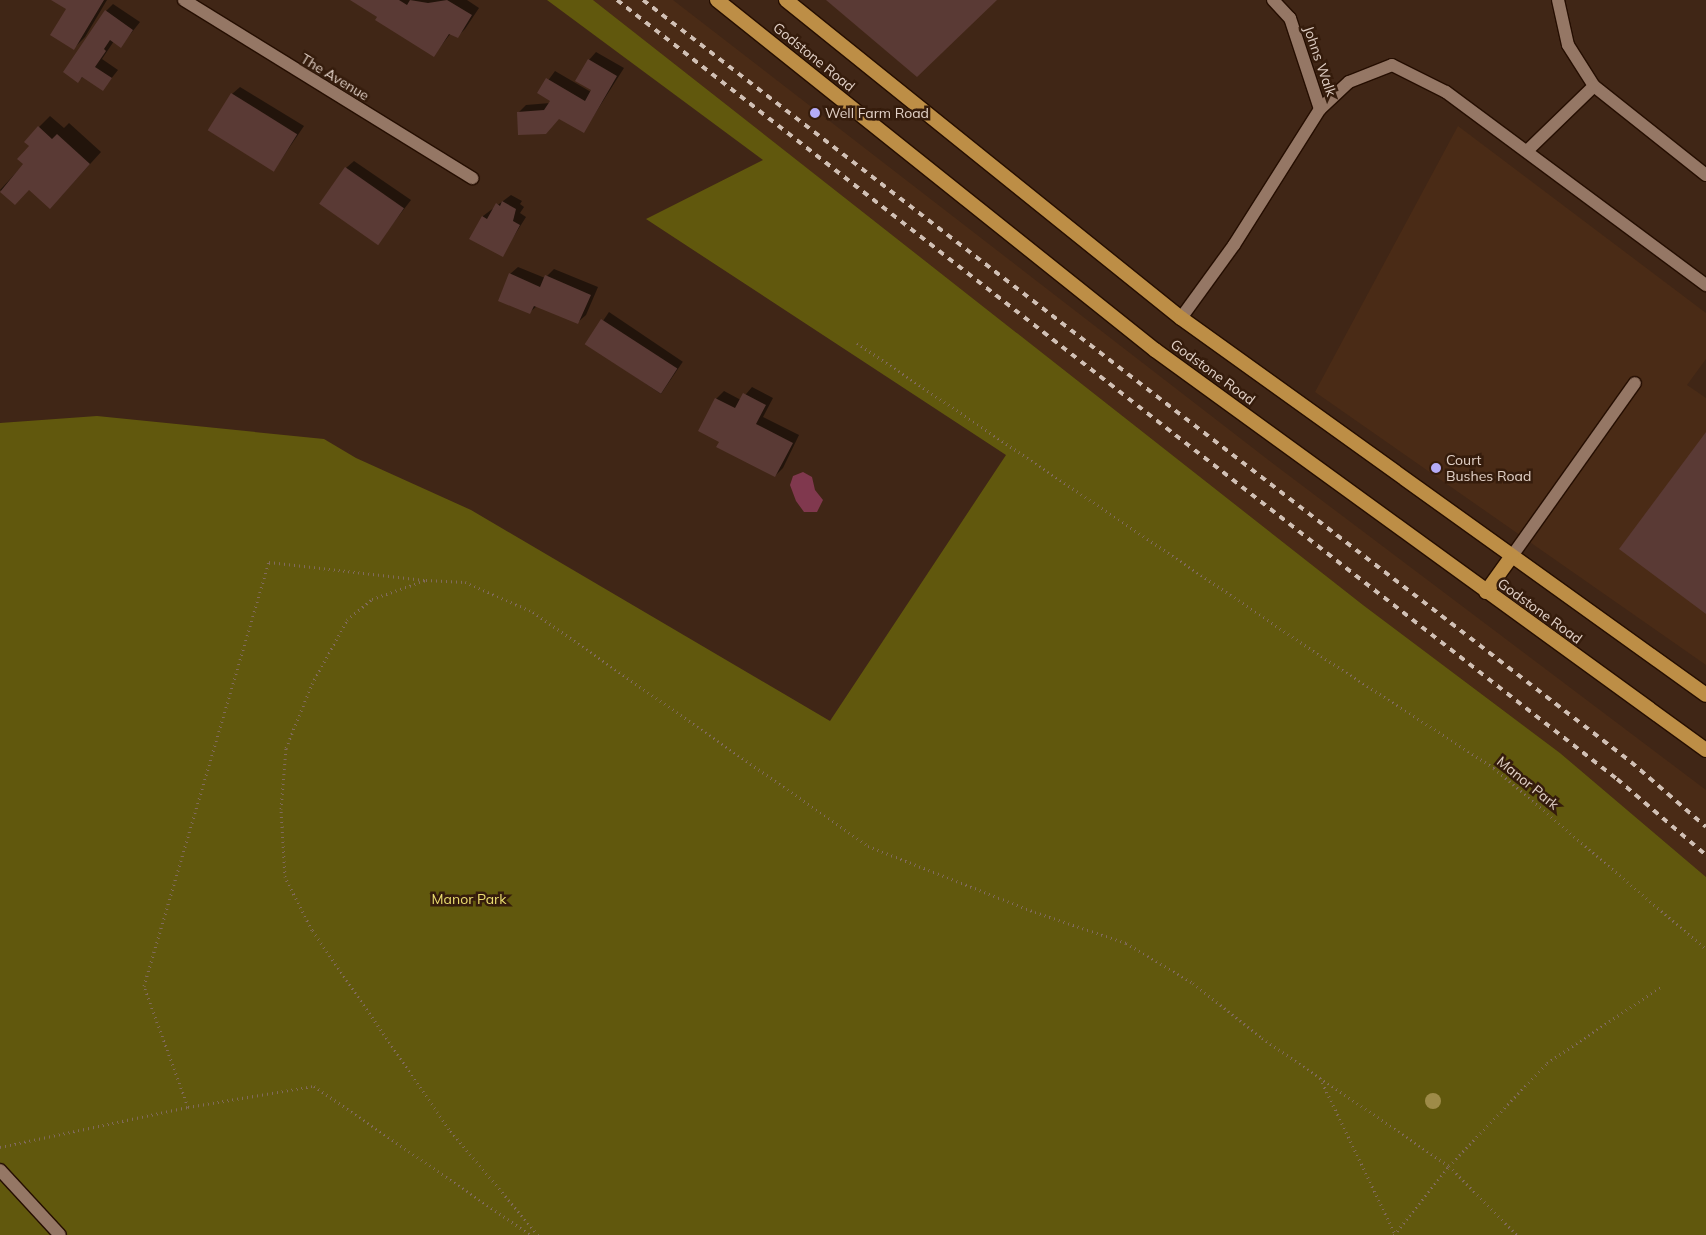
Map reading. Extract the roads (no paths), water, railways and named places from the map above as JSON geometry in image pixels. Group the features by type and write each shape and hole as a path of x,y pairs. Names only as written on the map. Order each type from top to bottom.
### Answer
{"highway":[{"name":"Godstone Road","path":"717,0 1156,350 1486,592 1706,750"},
{"name":"Godstone Road","path":"786,0 1181,318 1706,695"},
{"path":"1486,592 1512,556"}],"street":[{"name":"The Avenue","path":"184,0 472,178"},
{"name":"Johns Walk","path":"1272,0 1290,18 1320,109"},
{"path":"1558,0 1568,45 1594,86 1706,175"},
{"path":"1181,318 1234,245 1320,109 1349,82 1392,65 1446,92 1527,150 1706,285"},
{"path":"1527,150 1594,86"},
{"path":"1512,556 1636,382"},
{"path":"0,1170 60,1235"}],"railway":[{"path":"617,0 1617,779 1706,855"},
{"path":"643,0 1631,762 1706,827"}],"place":[{"name":"Well Farm Road","path":"815,113"},
{"name":"Court Bushes Road","path":"1436,468"}],"park label":[{"name":"Manor Park","path":"469,899"}]}
